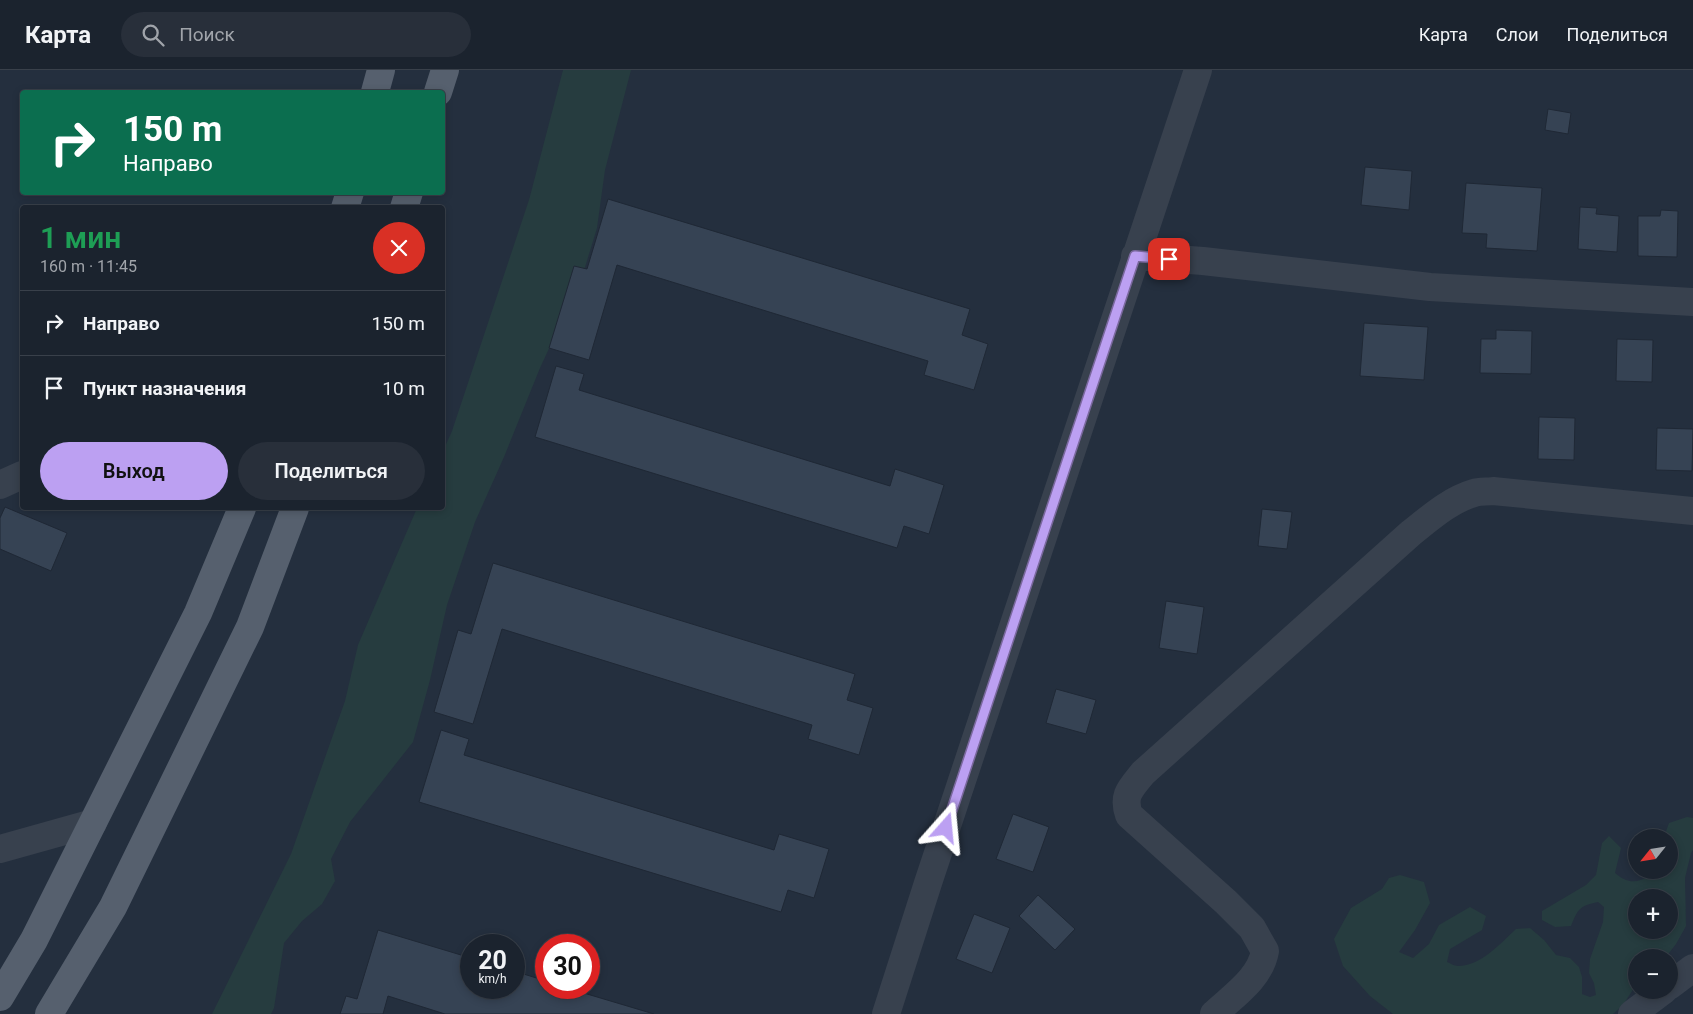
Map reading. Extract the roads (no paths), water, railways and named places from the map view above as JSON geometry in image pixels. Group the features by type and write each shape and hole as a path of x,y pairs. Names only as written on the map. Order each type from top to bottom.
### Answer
{"main road":[{"path":"375,90 380,70"},
{"path":"439,90 445,70"},
{"path":"0,997 34,940 198,612 241,510"},
{"path":"49,1014 113,906 250,626 294,510"}],"street":[{"path":"886,1014 1198,70"},
{"path":"336,205 347,195"},
{"path":"1135,256 1203,261 1430,287 1693,302"},
{"path":"0,485 20,477"},
{"path":"1214,1014 1252,978 1260,968 1265,952 1252,928 1130,815 1126,798 1129,790 1143,773 1411,533 1445,507 1459,499 1475,492 1494,491 1693,511"},
{"path":"0,849 93,823"},
{"path":"1678,979 1693,968"},
{"path":"1632,1014 1652,999"}]}
